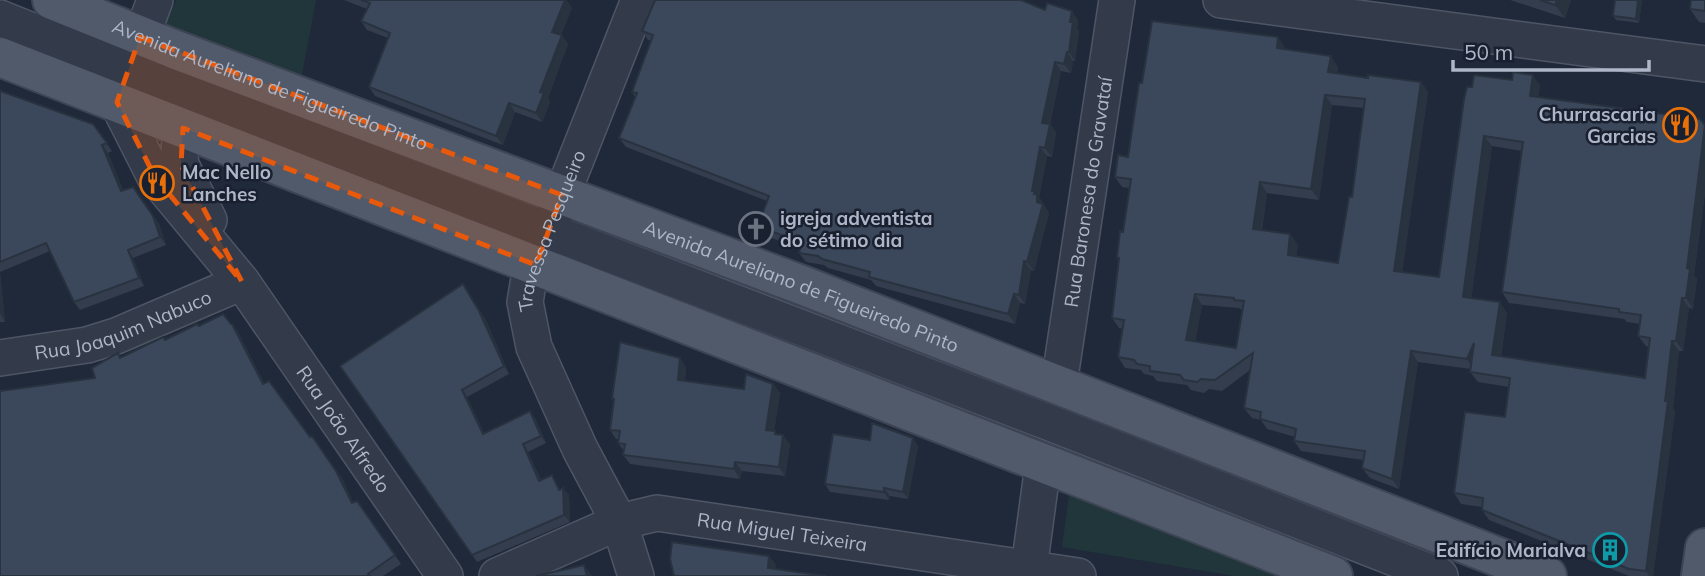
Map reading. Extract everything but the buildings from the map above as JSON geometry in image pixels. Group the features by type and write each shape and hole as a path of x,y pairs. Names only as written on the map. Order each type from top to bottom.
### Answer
{"main road":[{"name":"Avenida Aureliano de Figueiredo Pinto","path":"52,0 129,70 183,128 1333,576"},
{"name":"Avenida Aureliano de Figueiredo Pinto","path":"0,57 129,70 562,195 1059,384 1547,576"},
{"path":"1701,576 1705,548"}],"street":[{"path":"129,70 155,0"},
{"name":"Travessa Pesqueiro","path":"636,576 619,522 580,449 534,347 525,302 528,284 639,0"},
{"name":"Rua Baronesa do Gravataí","path":"1059,384 1117,0"},
{"path":"1221,0 1705,64"},
{"path":"0,18 1440,576"},
{"name":"Rua João Alfredo","path":"129,70 155,177 242,282 445,576"},
{"name":"Rua João Alfredo","path":"183,128 179,148 181,164 242,282"},
{"name":"Rua Joaquim Nabuco","path":"0,358 87,345 116,337 242,282"},
{"path":"1028,573 1043,465"},
{"name":"Rua Miguel Teixeira","path":"497,576 619,522 657,513 1028,573 1078,576"}],"highlighted area":[{"path":"140,37 562,195 536,265 183,128 181,165 242,282 155,177 117,102"}],"green space":[{"path":"176,0 316,0 300,85 162,32"},
{"path":"1069,495 1291,576 1234,576 1062,547"}],"place":[{"name":"Churrascaria Garcias","path":"1680,125"},
{"name":"Mac Nello Lanches","path":"157,183"},
{"name":"igreja adventista do sétimo dia","path":"756,229"},
{"name":"Edifício Marialva","path":"1610,550"}]}
